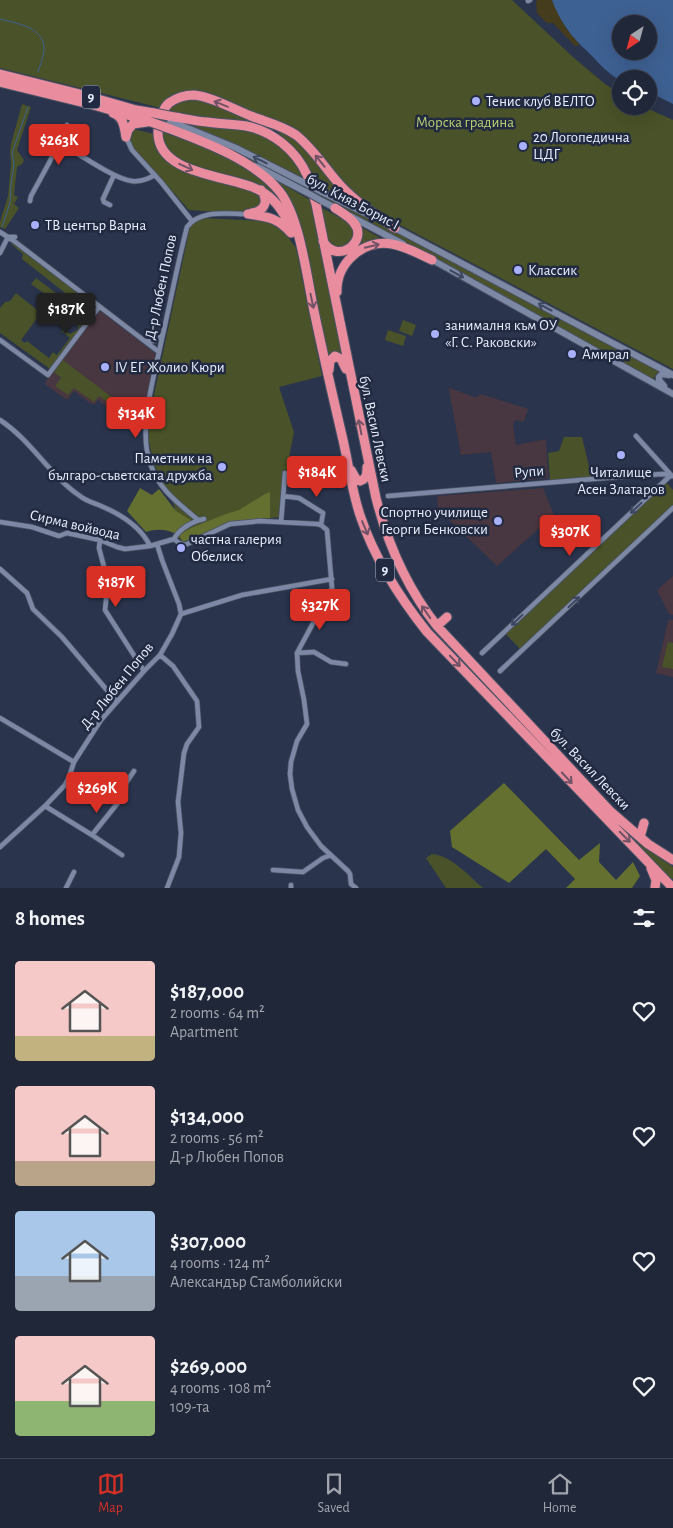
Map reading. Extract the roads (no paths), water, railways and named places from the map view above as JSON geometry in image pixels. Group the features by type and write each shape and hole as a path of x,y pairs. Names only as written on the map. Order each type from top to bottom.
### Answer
{"highway":[{"name":"9","path":"0,74 84,95 136,110 152,117"},
{"name":"бул. Княз Борис I","path":"0,82 168,121 223,151"},
{"path":"301,249 281,208 274,199 260,190 246,185 201,173 176,162 167,154 158,136 159,127 168,104 180,97 200,96 290,131 301,140 343,189 355,200 395,228"},
{"path":"98,106 120,117 126,137"},
{"path":"126,137 128,130 133,124 152,117"},
{"name":"бул. Васил Левски","path":"168,121 255,128 274,137 288,148 302,164 309,179 338,312 366,458 380,516 396,559 416,597 437,626 517,711 596,803 673,888"},
{"path":"267,121 288,148"},
{"name":"бул. Васил Левски","path":"223,151 261,174 277,189 290,211 301,249 360,517 372,545 405,604 425,634 596,803 673,862"},
{"path":"248,214 258,212 264,207 266,199 260,190"},
{"path":"322,240 325,245 340,252 351,247 356,240 358,234 356,224 336,208"},
{"path":"248,214 268,217 280,222 292,234 301,249"},
{"path":"338,312 337,287 340,274 350,257 362,249 375,244 391,244 432,260"},
{"path":"330,385 329,363 335,356 342,360 351,381"},
{"path":"348,466 356,479 363,480 367,475 366,458"},
{"path":"437,626 447,617"},
{"path":"508,718 510,710 517,711"},
{"path":"640,837 644,823"},
{"name":"9","path":"649,862 656,880 655,888"},
{"path":"649,862 673,881"}],"main road":[{"name":"бул. Княз Борис I","path":"168,121 236,148 395,228 673,376"},
{"name":"бул. Княз Борис I","path":"223,151 322,200 671,393"},
{"path":"671,393 660,382 659,378 662,374 673,376"}],"street":[{"path":"30,201 67,125"},
{"name":"Д-р Любен Попов","path":"126,137 132,150 192,221"},
{"path":"59,142 114,175 132,181 146,180 155,175"},
{"path":"110,204 104,202 103,199 114,175"},
{"name":"Д-р Любен Попов","path":"198,520 172,499 162,488 155,475 148,458 146,417 186,227 192,221 204,215 248,214"},
{"path":"0,232 160,352"},
{"path":"8,237 15,237"},
{"path":"0,253 8,237"},
{"path":"0,340 48,375 99,307"},
{"path":"145,341 151,342 159,339 163,334"},
{"path":"0,420 26,440 70,488 82,498 121,516 146,537 150,546"},
{"path":"482,653 672,476 636,436"},
{"path":"281,522 286,474"},
{"name":"Рупи","path":"388,496 605,478 662,474 672,476"},
{"path":"283,496 299,498 323,513 321,525"},
{"path":"500,671 673,508"},
{"path":"204,519 198,520 182,529 174,539 186,545 230,524 260,522 321,525 327,530 332,588 297,653 298,671 307,724 297,741 291,762 292,789 298,810 307,827 322,846 348,871 351,884 356,888"},
{"name":"Сирма войвода","path":"0,522 32,527 59,536 67,533 100,540 121,548 150,546 174,539"},
{"path":"100,540 99,548 108,582 105,610 144,671"},
{"path":"157,544 179,604 180,614 242,595 332,579"},
{"path":"0,569 27,593 33,609 62,637 117,702"},
{"name":"Д-р Любен Попов","path":"0,847 65,785 74,762 101,720 160,655 172,634 180,614"},
{"path":"297,653 314,652 331,662 346,664"},
{"path":"160,655 173,666 197,701 199,727 187,744 184,753 178,802 181,833 179,857 167,888"},
{"path":"0,718 74,762"},
{"path":"92,835 125,794 126,783 134,771"},
{"path":"45,806 122,855"},
{"path":"273,870 303,872 314,863 331,855"},
{"path":"66,888 74,872"}],"water":[{"path":"552,0 673,0 673,104 657,96 657,70 612,70 612,76 582,47 562,22"}],"waterway":[{"path":"0,19 21,24 39,35 43,41 44,48 38,72"},
{"path":"2,227 10,203 14,164 12,153 28,107"}],"place":[{"name":"Тенис клуб ВЕЛТО","path":"476,101"},
{"name":"20 Логопедична ЦДГ","path":"523,146"},
{"name":"ТВ център Варна","path":"35,225"},
{"name":"Классик","path":"518,270"},
{"name":"занималня към ОУ «Г. С. Раковски»","path":"435,334"},
{"name":"Амирал","path":"572,354"},
{"name":"IV ЕГ Жолио Кюри","path":"105,367"},
{"name":"Читалище Асен Златаров","path":"621,455"},
{"name":"Паметник на българо-съветската дружба","path":"222,467"},
{"name":"Спортно училище Георги Бенковски","path":"498,521"},
{"name":"частна галерия Обелиск","path":"181,548"}],"park label":[{"name":"Морска градина","path":"465,122"}]}
